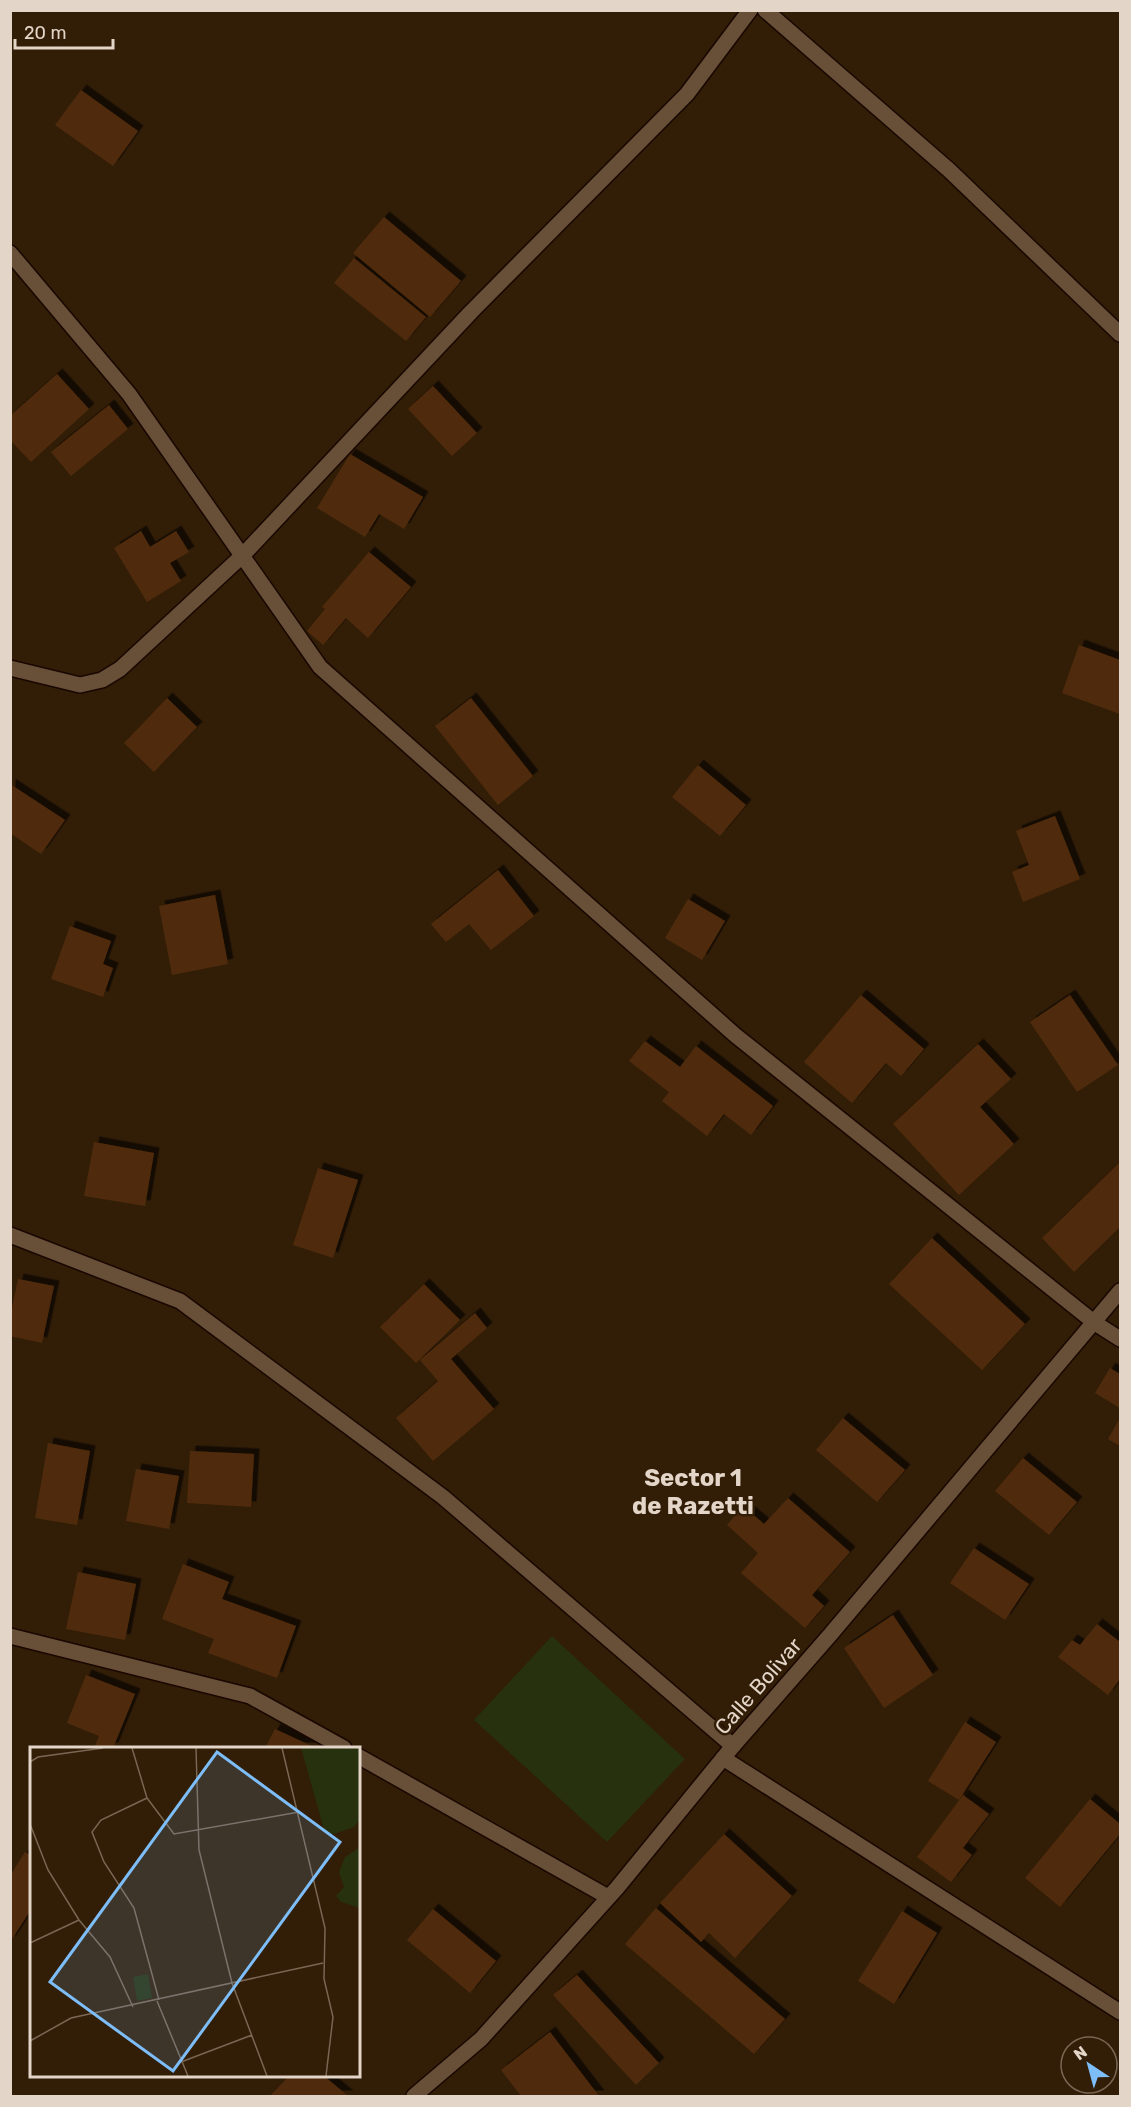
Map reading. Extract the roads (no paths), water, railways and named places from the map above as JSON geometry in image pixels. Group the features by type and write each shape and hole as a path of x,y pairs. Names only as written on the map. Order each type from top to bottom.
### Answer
{"street":[{"path":"10,668 80,686 102,680 120,669 242,556 471,312 687,94 750,10"},
{"path":"765,10 949,170 1120,334"},
{"path":"10,253 129,394 320,667 735,1035 1095,1323 1120,1339"},
{"path":"10,1235 180,1300 443,1497 733,1746"},
{"name":"Calle Bolivar","path":"414,2097 481,2038 608,1897 733,1746 830,1635 1120,1291"},
{"path":"10,1636 250,1696 340,1747"},
{"path":"360,1757 608,1897"},
{"path":"723,1758 1120,2012"}],"district":[{"name":"Sector 1 de Razetti","path":"693,1492"}]}
